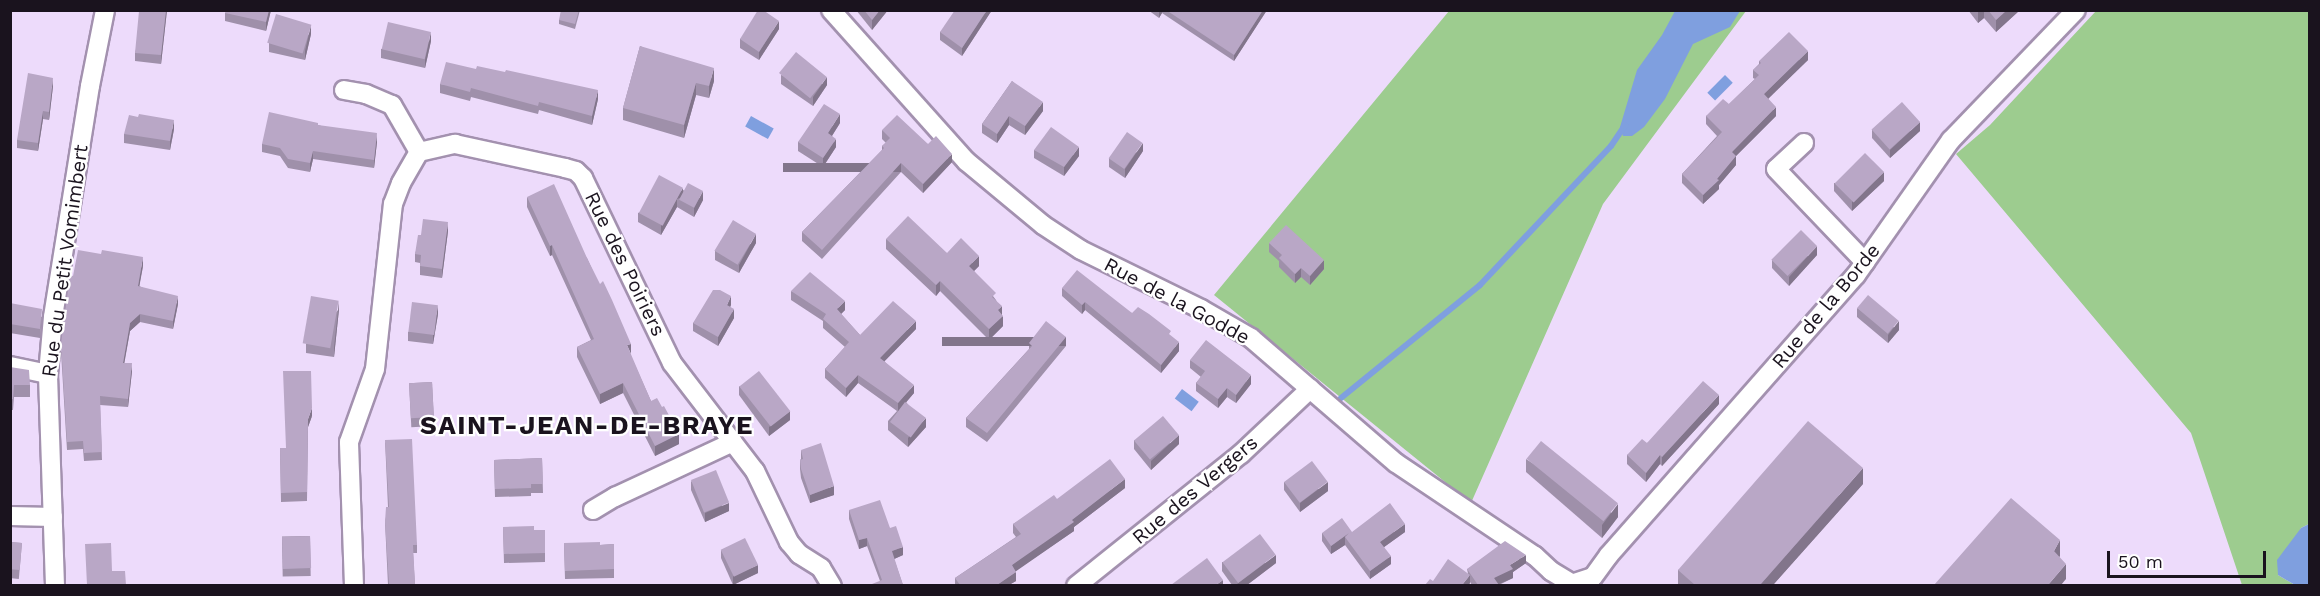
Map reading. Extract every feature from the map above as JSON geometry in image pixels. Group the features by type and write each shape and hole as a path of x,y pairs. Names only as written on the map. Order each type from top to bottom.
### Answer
{"street":[{"name":"Rue du Petit Vomimbert","path":"55,585 48,374 53,317 105,10"},
{"name":"Rue de la Godde","path":"831,10 966,161 1043,225 1081,250 1201,309 1251,338 1396,463 1535,556 1571,585"},
{"name":"Rue de la Borde","path":"1571,585 1593,577 1865,262 1951,140 2076,10"},
{"path":"344,90 366,94 392,105 419,152 401,183 393,204 375,369 349,442 354,585"},
{"path":"1804,143 1776,169 1865,262"},
{"name":"Rue des Poiriers","path":"419,152 455,144 473,146 576,171 583,178 672,363 754,471 789,542 799,554 821,568 832,585"},
{"path":"10,366 48,374"},
{"name":"Rue des Vergers","path":"1076,585 1241,454 1310,389"},
{"path":"593,510 615,497 733,442"},
{"path":"10,516 52,516"}],"green space":[{"path":"1449,11 1746,11 1603,204 1471,503 1214,295"},
{"path":"2096,11 2309,11 2309,524 2301,528 2278,575 2295,585 2242,585 2191,433 1956,154 1990,125"}],"water":[{"path":"1675,11 1740,11 1730,27 1693,44 1665,99 1644,127 1632,136 1623,136 1620,127 1637,70 1662,35"},
{"path":"1725,75 1733,83 1715,100 1707,93"},
{"path":"751,116 774,129 768,139 745,126"},
{"path":"1182,389 1199,402 1192,411 1175,399"},
{"path":"2309,524 2309,585 2295,585 2278,575 2277,560 2301,528"}],"building":[{"path":"146,10 166,10 161,55 135,53 139,11 146,12"},
{"path":"226,10 269,10 266,22 225,13"},
{"path":"561,10 579,10 575,24 559,20"},
{"path":"758,10 763,10 779,21 759,52 740,39"},
{"path":"864,10 880,10 872,20"},
{"path":"955,10 987,10 962,48 940,32"},
{"path":"1166,10 1263,10 1234,55"},
{"path":"1988,10 2007,10 1996,20"},
{"path":"276,14 311,25 303,54 267,43"},
{"path":"388,22 431,32 425,59 382,49"},
{"path":"1789,32 1808,51 1764,94 1776,107 1732,152 1736,156 1717,179 1719,180 1703,195 1682,174 1722,132 1706,116 1723,99 1729,104 1759,75 1753,70 1761,63 1759,61"},
{"path":"640,46 714,68 709,86 696,83 684,125 623,108"},
{"path":"796,52 827,77 810,98 779,73"},
{"path":"446,62 476,69 477,66 505,72 506,70 598,90 592,116 539,102 538,106 471,88 470,92 440,84"},
{"path":"28,73 53,78 49,112 43,111 38,143 17,140"},
{"path":"1012,81 1043,102 1025,126 1009,116 997,134 982,124"},
{"path":"1902,102 1920,122 1890,149 1872,129"},
{"path":"824,104 840,114 828,133 836,139 823,158 798,142"},
{"path":"269,112 318,123 318,125 377,133 374,160 313,151 310,163 288,159 280,148 262,144"},
{"path":"139,114 174,120 170,141 124,134 129,115 138,117"},
{"path":"897,115 928,144 936,136 952,154 923,184 901,163 822,250 802,232 884,148 882,146 890,138 882,130"},
{"path":"1051,127 1079,147 1064,167 1034,150"},
{"path":"1127,132 1143,143 1124,169 1109,158"},
{"path":"1865,153 1884,172 1854,202 1835,183"},
{"path":"659,175 683,188 663,226 639,213"},
{"path":"688,183 703,191 694,208 679,200"},
{"path":"554,184 600,284 603,281 612,300 631,344 627,345 651,401 657,398 662,407 664,406 679,434 655,446 623,383 600,394 577,347 594,339 552,245 550,246 527,197"},
{"path":"908,216 947,253 961,238 979,256 969,266 996,293 992,297 1002,306 998,310 1003,316 989,329 940,281 936,285 886,239"},
{"path":"423,219 448,222 442,269 420,266 421,255 415,254"},
{"path":"733,220 756,234 738,265 714,251"},
{"path":"1286,225 1324,260 1310,276 1301,268 1295,274 1279,258 1282,255 1269,243"},
{"path":"1801,230 1817,246 1788,276 1771,260"},
{"path":"78,250 101,254 102,250 143,257 138,286 178,296 173,321 140,314 130,323 123,363 132,363 128,399 100,396 102,452 84,453 83,441 67,442 61,344 70,275 73,276"},
{"path":"1077,270 1132,313 1138,307 1171,331 1169,334 1179,342 1161,365 1085,302 1082,305 1062,288"},
{"path":"810,272 845,301 837,309 860,335 893,301 916,321 880,358 914,385 898,403 858,375 846,388 825,369 849,342 823,319 826,314 791,291"},
{"path":"713,290 720,290 731,296 727,305 734,309 718,337 693,323"},
{"path":"1868,295 1899,321 1888,334 1857,308"},
{"path":"311,296 339,301 330,348 303,343"},
{"path":"412,302 438,305 434,335 408,332"},
{"path":"10,303 42,309 40,329 10,324"},
{"path":"1046,321 1066,337 987,433 966,418 1032,346 1029,343"},
{"path":"1206,340 1251,375 1236,395 1227,388 1218,399 1196,383 1205,371 1190,360"},
{"path":"10,367 29,370 30,385 14,385 13,399 10,399"},
{"path":"283,371 311,371 312,408 308,419 307,492 281,493 280,448 286,448"},
{"path":"759,371 790,411 771,427 739,386"},
{"path":"1703,381 1719,395 1662,457 1660,455 1646,473 1627,455 1642,439 1647,443"},
{"path":"432,382 434,417 411,418 409,383"},
{"path":"905,402 926,418 911,438 890,422"},
{"path":"1163,416 1179,435 1150,460 1134,440"},
{"path":"1808,421 1863,468 1760,585 1695,585 1678,570"},
{"path":"412,439 417,545 413,545 415,585 389,585 385,522 386,507 389,507 385,440"},
{"path":"1541,441 1618,503 1603,521 1527,459"},
{"path":"821,443 834,486 810,495 801,469 800,460 803,459 801,450"},
{"path":"542,458 543,484 531,484 531,488 495,489 494,460"},
{"path":"1110,459 1125,479 1072,520 1074,522 1012,565 1016,572 997,585 960,585 955,578 1021,534 1013,524 1054,495 1057,499"},
{"path":"1312,461 1328,482 1300,503 1284,482"},
{"path":"716,470 729,502 704,513 691,480"},
{"path":"2011,498 2060,540 2054,551 2066,564 2048,585 1934,585"},
{"path":"880,500 890,528 896,526 903,547 892,551 903,585 872,585 882,580 867,538 859,540 849,510"},
{"path":"1390,503 1405,524 1380,542 1391,556 1370,571 1345,537 1349,533 1331,546 1322,533 1342,518 1352,532"},
{"path":"534,526 534,530 545,530 545,553 504,554 503,527"},
{"path":"1260,534 1276,555 1238,583 1222,562"},
{"path":"310,536 311,568 283,569 282,537"},
{"path":"745,538 758,565 734,577 721,550"},
{"path":"1505,541 1526,555 1510,565 1513,569 1494,578 1499,585 1478,585 1467,569"},
{"path":"10,542 22,543 20,570 10,569"},
{"path":"600,542 600,545 614,544 614,569 565,571 564,543"},
{"path":"111,543 112,571 125,571 126,585 87,585 85,544"},
{"path":"1207,558 1223,580 1216,585 1171,585"},
{"path":"1448,559 1470,575 1462,585 1425,585 1430,579 1433,581"}],"waterway":[{"path":"1341,398 1480,285 1611,146 1625,125"}],"district":[{"name":"SAINT-JEAN-DE-BRAYE","path":"587,426"}]}
